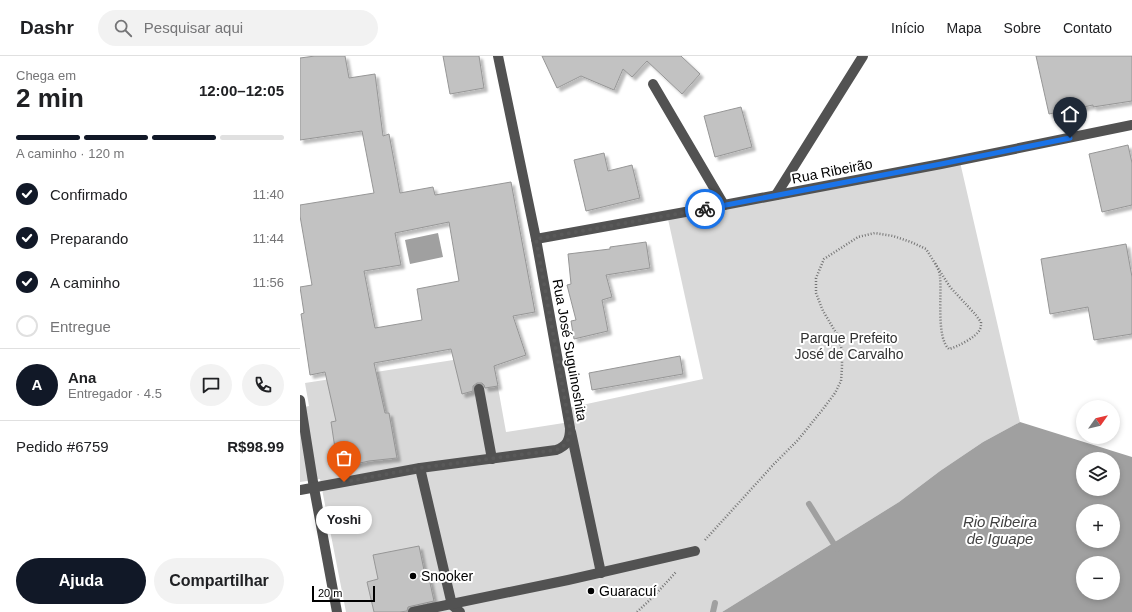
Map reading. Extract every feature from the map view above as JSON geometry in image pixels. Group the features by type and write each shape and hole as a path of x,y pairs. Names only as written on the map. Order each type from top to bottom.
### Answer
{"street":[{"name":"Rua José Suguinoshita","path":"300,490 420,468 556,450 567,443 570,435 570,428 536,239 498,56"},
{"path":"776,195 863,56"},
{"path":"653,84 724,205"},
{"name":"Rua Ribeirão","path":"536,239 941,164 1132,125"},
{"path":"479,389 492,459"},
{"path":"300,400 314,488 337,612"},
{"path":"570,428 601,573"},
{"path":"420,468 452,605 460,612"},
{"path":"413,612 601,573 695,551"}],"path":[{"path":"636,612 654,596 774,464 798,440 835,393 841,381 842,350 838,336 823,311 816,293 816,278 824,259 858,237 875,233 893,236 911,242 926,250 935,262 950,287 981,322 980,330 975,336 949,350 946,347 942,334 940,275 935,262"}],"green space":[{"name":"Parque Prefeito José de Carvalho","path":"960,162 1020,422 983,442 940,471 899,502 722,612 346,612 320,479 300,482 300,408 309,406 305,383 492,354 506,432 570,422 568,408 703,379 668,219"}],"water":[{"path":"438,233 443,257 410,264 405,240"},
{"name":"Rio Ribeira de Iguape","path":"1020,422 1076,440 1076,444 1090,444 1116,452 1076,452 1076,496 1120,496 1120,453 1132,457 1132,612 722,612 899,502 940,471 983,442"}],"building":[{"path":"315,56 345,56 349,78 375,74 383,136 389,134 400,193 433,187 435,195 511,182 535,312 513,316 526,355 494,366 498,386 485,388 482,383 477,383 473,386 473,391 462,394 451,349 374,363 385,413 389,413 397,458 369,461 338,468 331,422 336,421 325,372 310,375 301,314 304,313 300,287 312,285 300,216 300,205 374,193 362,131 300,140 300,58","holes":["449,222 459,281 417,289 422,320 375,328 364,271 401,265 395,233"]},
{"path":"443,56 479,56 484,88 450,94"},
{"path":"542,56 681,56 700,74 682,94 647,61 632,77 623,69 614,90 581,76 557,88"},
{"path":"1036,56 1132,56 1132,101 1093,107 1093,105 1049,114"},
{"path":"741,107 752,147 715,157 704,116"},
{"path":"1128,145 1132,163 1132,205 1102,212 1089,154"},
{"path":"604,153 608,171 632,165 640,198 586,211 574,160"},
{"path":"646,242 650,268 606,275 612,297 602,300 608,331 574,339 571,321 576,320 567,285 571,284 568,254 610,249 610,247"},
{"path":"1126,244 1132,277 1132,334 1094,340 1088,307 1050,314 1041,259"},
{"path":"680,356 683,374 592,390 589,373"},
{"path":"419,546 424,570 427,569 434,601 408,607 407,611 374,612 367,582 378,579 373,555"}],"waterway":[{"path":"809,504 837,549"},
{"path":"713,612 715,603"}],"way so far":[{"path":"344,482 420,468 556,450 564,446 569,440 570,428 536,239 705,209"}],"place":[{"name":"Yoshi","path":"344,482"},
{"name":"Snooker","path":"413,576"},
{"name":"Guaracuí","path":"591,591"}],"route":[{"path":"705,209 1070,138"}]}
